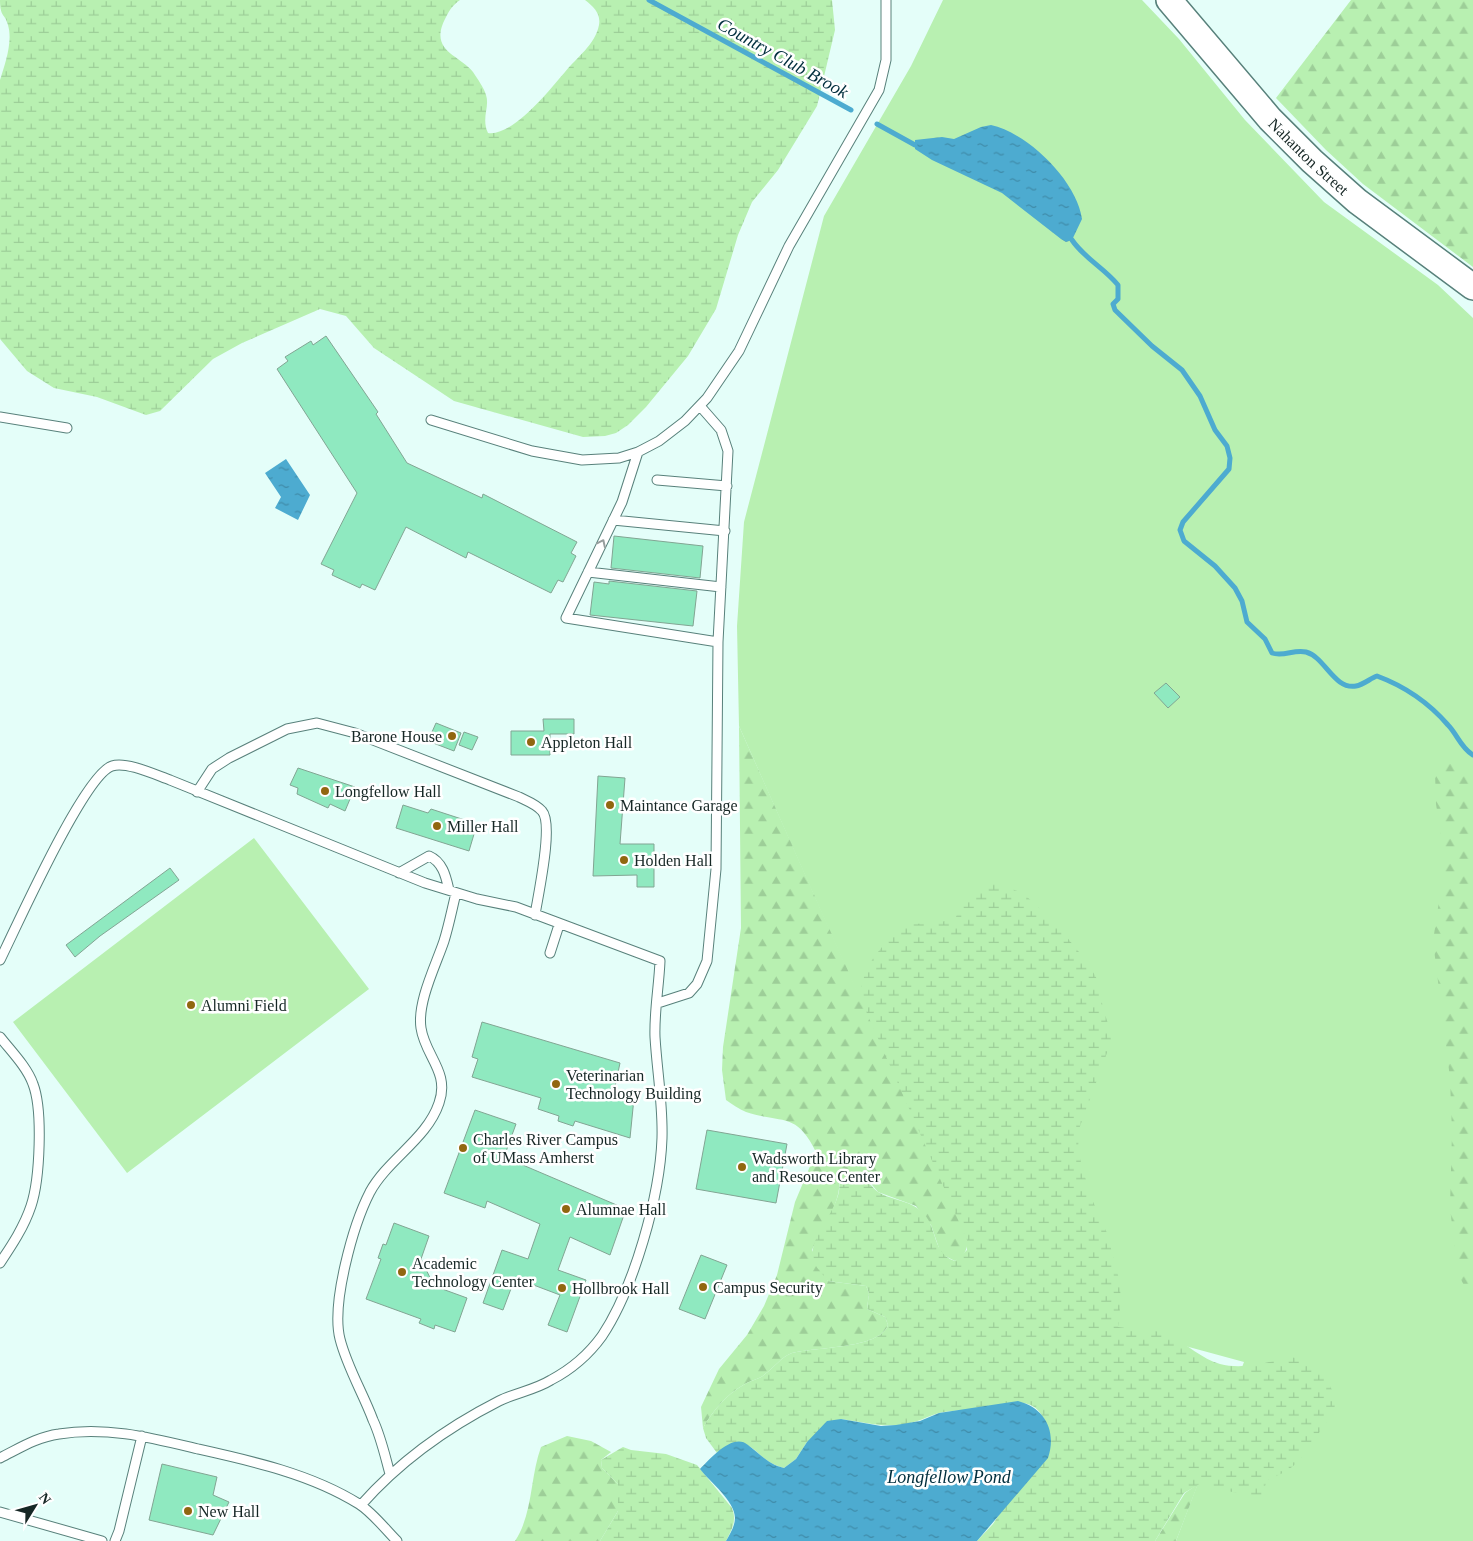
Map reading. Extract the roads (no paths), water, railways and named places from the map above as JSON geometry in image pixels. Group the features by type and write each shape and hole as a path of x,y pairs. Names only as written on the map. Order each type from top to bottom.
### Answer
{"main road":[{"name":"Nahanton Street","path":"1169,0 1270,119 1312,161 1358,201 1473,287"}],"lane":[{"path":"431,420 532,451 582,460 619,458 638,452 667,436 700,406 722,377 747,337 788,246 879,90 886,60 886,0"},
{"path":"658,1003 689,993 698,984 707,960 716,869 718,642 728,460 725,437 712,418 700,406"},
{"path":"0,417 67,428"},
{"path":"638,452 622,502 566,618 718,642"},
{"path":"657,480 727,486"},
{"path":"613,520 725,531"},
{"path":"588,572 721,586"},
{"path":"197,792 212,769 258,742 287,730 317,723 355,733 519,797 534,804 543,812 546,817 546,842 535,914"},
{"path":"0,960 61,837 83,798 102,771 112,765 140,769 399,873 453,892 516,907 660,961 655,1036 662,1137 657,1182 650,1214 630,1276 602,1336 575,1364 552,1380 501,1400 458,1424 390,1474 361,1506"},
{"path":"390,1474 378,1432 340,1339 338,1308 347,1260 371,1192 386,1169 427,1126 439,1104 442,1080 424,1038 421,1018 422,1005 445,938 453,892 441,866 435,859 429,856 399,873"},
{"path":"550,953 559,924"},
{"path":"0,1037 32,1082 38,1109 39,1130 31,1205 17,1236 0,1263"},
{"path":"0,1458 30,1442 59,1434 86,1431 142,1436 244,1459 324,1486 361,1506 397,1541"},
{"path":"115,1541 142,1436"},
{"path":"0,1512 102,1541"}],"water":[{"path":"991,125 1005,130 1035,148 1061,175 1071,189 1082,219 1072,240 1066,242 1061,239 1002,193 932,160 915,149 915,140 942,137 954,139 981,127"},
{"path":"286,459 310,495 298,520 275,508 281,497 265,473"},
{"name":"Longfellow Pond","path":"1018,1401 1035,1409 1046,1422 1050,1430 1051,1439 1048,1458 977,1541 726,1541 734,1524 734,1512 727,1498 700,1469 722,1448 736,1442 748,1445 769,1462 784,1468 796,1459 807,1442 827,1421 841,1419 881,1426 896,1425 920,1421 939,1413"}],"waterway":[{"name":"Country Club Brook","path":"649,0 851,110"},
{"name":"Country Club Brook","path":"877,124 915,145"},
{"name":"Country Club Brook","path":"1072,240 1082,252 1118,285 1118,299 1113,304 1115,310 1152,346 1182,370 1200,396 1215,430 1227,446 1230,458 1229,469 1183,522 1180,530 1184,541 1215,566 1235,588 1242,601 1247,622 1265,639 1272,653 1281,654 1302,651 1313,655 1336,678 1348,686 1356,686 1377,676 1406,690 1441,717 1465,749 1473,755"}],"place":[{"name":"Barone House","path":"452,736"},
{"name":"Appleton Hall","path":"531,742"},
{"name":"Longfellow Hall","path":"325,791"},
{"name":"Maintance Garage","path":"610,805"},
{"name":"Miller Hall","path":"437,826"},
{"name":"Holden Hall","path":"624,860"},
{"name":"Alumni Field","path":"191,1005"},
{"name":"Veterinarian Technology Building","path":"556,1084"},
{"name":"Charles River Campus of UMass Amherst","path":"463,1148"},
{"name":"Wadsworth Library and Resouce Center","path":"742,1167"},
{"name":"Alumnae Hall","path":"566,1209"},
{"name":"Academic Technology Center","path":"402,1272"},
{"name":"Campus Security","path":"703,1287"},
{"name":"Hollbrook Hall","path":"562,1288"},
{"name":"New Hall","path":"188,1511"}]}
